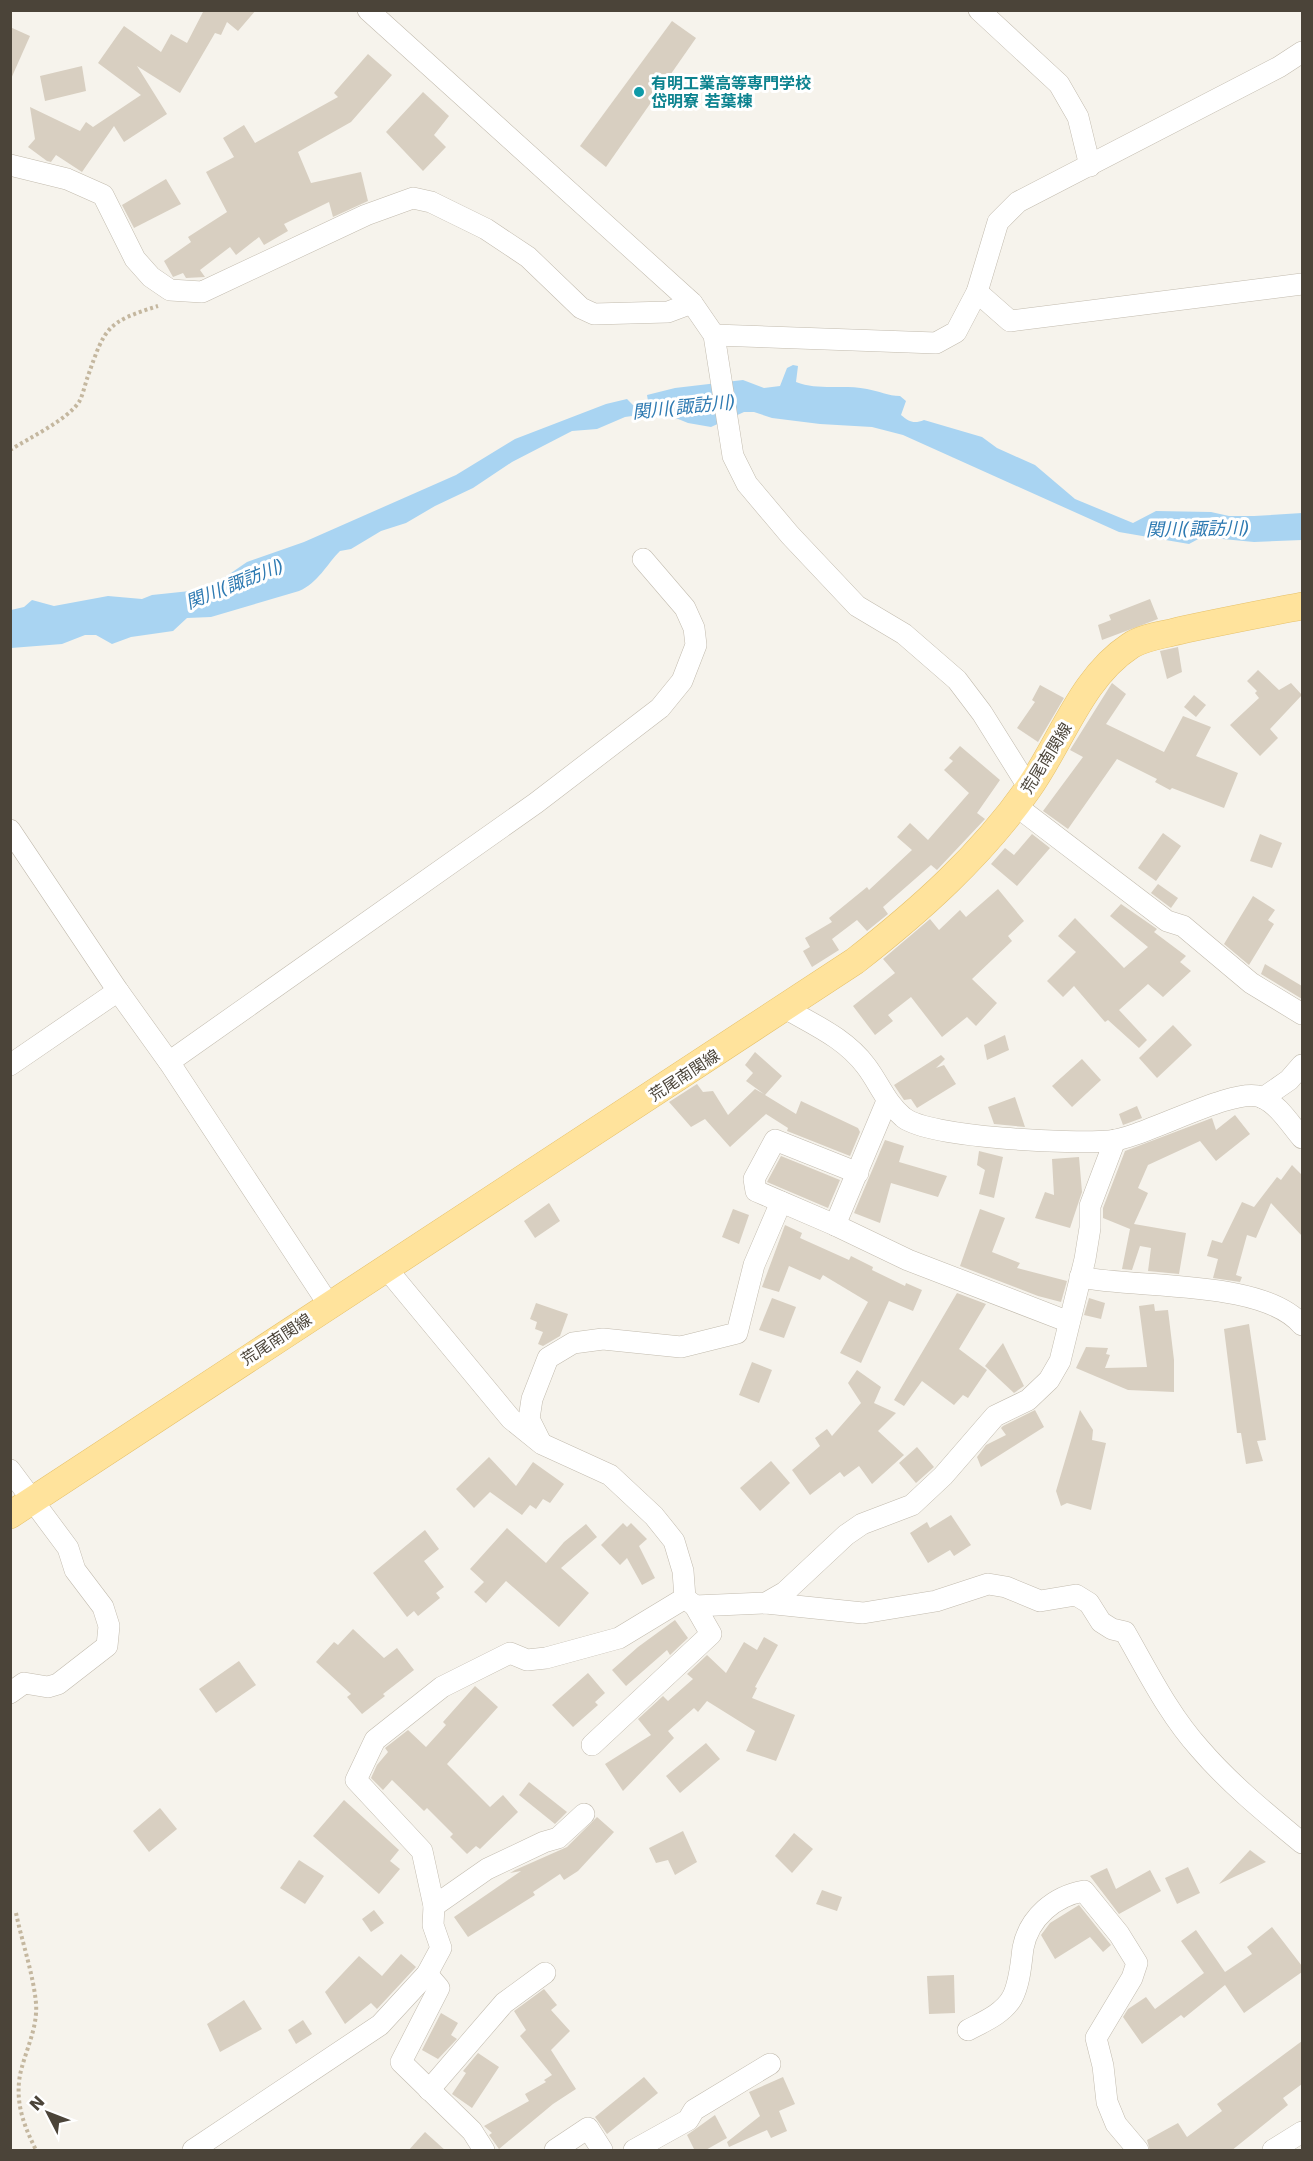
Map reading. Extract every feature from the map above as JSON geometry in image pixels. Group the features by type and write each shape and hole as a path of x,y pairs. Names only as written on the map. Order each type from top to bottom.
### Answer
{"main road":[{"name":"荒尾南関線","path":"10,1515 855,961 902,924 963,867 1022,797 1087,691 1107,665 1131,645 1219,622 1302,606"}],"street":[{"path":"368,10 692,303 716,345 733,456 747,484 832,582 857,606 904,634 957,680 982,714 1022,797 1167,921 1184,926 1251,983 1302,1014"},
{"path":"979,10 1059,84 1078,117 1090,166"},
{"path":"716,345 936,343 956,332 977,292 999,222 1018,202 1280,67 1302,51"},
{"path":"10,165 67,179 103,195 135,259 151,277 170,290 202,292 334,229 413,198 431,202 486,229 528,257 581,308 594,314 668,312 692,303"},
{"path":"977,292 1010,321 1302,284"},
{"path":"169,1062 536,803 660,708 682,681 696,645 694,628 684,608 643,559"},
{"path":"10,830 118,991 169,1062 329,1305"},
{"path":"10,1065 118,991"},
{"path":"785,1008 843,1042 866,1065 887,1101 905,1119 925,1128 1027,1141 1115,1140 1235,1097 1259,1096 1274,1105 1302,1138"},
{"path":"1263,1098 1289,1080 1302,1065"},
{"path":"835,1225 887,1101"},
{"path":"858,1173 775,1140 754,1179 756,1191 908,1260 1069,1323"},
{"path":"766,1603 784,1592 846,1535 862,1524 912,1505 943,1476 995,1416 1028,1400 1049,1380 1059,1361 1080,1277 1090,1228 1090,1206 1115,1140"},
{"path":"542,1444 529,1419 532,1399 548,1358 564,1348 573,1343 603,1339 681,1347 737,1333 754,1265 781,1202"},
{"path":"386,1268 510,1419 542,1444 610,1475 654,1516 674,1541 690,1602 711,1634 592,1745"},
{"path":"1080,1277 1104,1282 1197,1287 1272,1304 1292,1313 1302,1325"},
{"path":"10,1470 68,1548 75,1570 103,1607 109,1626 107,1646 58,1684 48,1687 24,1683 10,1693"},
{"path":"193,2151 380,2025 427,1974 441,1948 433,1925 434,1906 422,1851 356,1780 375,1740 442,1687 510,1653 527,1659 546,1659 619,1638 690,1602 766,1603 863,1613 936,1601 988,1584 1006,1587 1040,1601 1077,1595 1089,1603 1101,1622 1112,1629 1125,1632 1172,1713 1199,1749 1256,1804 1302,1843"},
{"path":"434,1906 487,1869 544,1842 558,1838 584,1814"},
{"path":"968,2031 994,2017 1012,1998 1024,1944 1034,1921 1048,1906 1068,1894 1084,1891 1119,1934 1137,1963 1132,1978 1096,2038 1103,2066 1107,2102 1116,2124 1138,2151"},
{"path":"429,2090 504,2003 544,1973"},
{"path":"427,1974 439,1988 401,2062 472,2131 484,2151"},
{"path":"634,2151 688,2120 694,2110 770,2064"},
{"path":"555,2151 588,2128 602,2151"},
{"path":"1273,2151 1302,2132"}],"path":[{"path":"10,450 71,411 79,401 101,340 109,328 131,315 161,305"},
{"path":"16,1913 36,2004 32,2036 20,2075 18,2100 22,2120 36,2151"}],"water":[{"name":"関川(諏訪川)","path":"793,365 798,366 796,382 805,385 858,388 900,396 906,401 901,415 909,421 924,420 982,437 997,448 1035,465 1075,499 1133,523 1156,511 1211,512 1229,516 1302,513 1302,540 1254,542 1202,537 1189,544 1119,532 903,435 872,427 772,418 754,412 744,412 711,427 688,423 661,412 625,417 597,429 572,431 512,462 473,488 406,523 381,531 351,549 340,551 317,578 299,591 211,617 187,618 173,631 131,637 112,644 96,635 85,635 62,644 11,648 11,610 24,607 32,600 54,606 108,596 142,599 152,595 190,591 215,584 247,562 304,542 456,475 515,439 606,404 627,399 633,405 643,405 648,401 647,395 675,388 743,380 764,388 780,386 787,368"}],"building":[{"path":"204,10 256,10 238,31 227,22 221,35 215,33 180,93 137,66 167,114 124,142 114,126 82,172 56,155 51,162 47,161 28,147 35,139 30,107 80,131 86,122 93,127 141,95 98,63 124,26 161,52 171,34 187,43"},
{"name":"有明工業高等専門学校 岱明寮 若葉棟","path":"672,21 696,38 606,167 580,146"},
{"path":"10,27 30,36 10,81"},
{"path":"368,54 392,75 351,122 298,152 311,183 361,172 368,201 333,217 329,202 284,224 288,231 264,245 259,237 236,255 230,247 200,270 205,277 186,278 183,273 173,277 164,261 191,242 188,237 227,212 206,172 234,157 223,138 244,125 255,143 338,97 334,93"},
{"path":"82,66 86,91 45,101 40,76"},
{"path":"423,92 449,116 434,135 446,147 423,171 386,132"},
{"path":"166,179 181,204 134,228 122,205"},
{"path":"1150,599 1158,619 1102,640 1098,625 1111,620 1109,615"},
{"path":"1178,647 1182,672 1167,679 1160,651"},
{"path":"1258,670 1279,690 1291,683 1302,695 1270,729 1278,738 1260,756 1230,725 1259,698 1255,693 1257,691 1247,681"},
{"path":"1112,683 1126,694 1106,724 1164,752 1183,716 1211,727 1196,756 1238,773 1224,808 1172,788 1170,790 1155,782 1157,779 1117,759 1068,829 1043,811 1083,757 1070,750"},
{"path":"1040,685 1064,698 1038,742 1017,728 1035,702 1032,700"},
{"path":"1194,695 1206,705 1196,717 1184,707"},
{"path":"960,746 1000,780 977,813 985,819 937,870 931,865 883,907 888,914 867,931 857,920 832,939 839,950 812,967 803,951 810,947 805,938 832,922 829,918 867,887 869,890 912,850 897,837 910,823 928,840 969,793 944,770 953,761 949,758"},
{"path":"1163,833 1181,846 1156,881 1138,868"},
{"path":"1032,834 1050,848 1017,886 991,864 1005,848 1014,855"},
{"path":"1260,834 1282,843 1272,868 1250,861"},
{"path":"1158,884 1178,898 1171,908 1151,893"},
{"path":"998,889 1024,921 1008,936 1012,941 972,979 997,1003 976,1026 967,1017 942,1037 911,997 888,1015 893,1021 875,1035 853,1006 895,973 883,959 930,919 939,930 960,910 966,917"},
{"path":"1253,896 1275,910 1268,920 1274,924 1249,965 1224,944"},
{"path":"1121,904 1157,929 1154,932 1186,956 1180,962 1191,971 1163,997 1148,984 1119,1010 1147,1040 1139,1048 1108,1020 1105,1022 1074,986 1063,997 1047,981 1076,952 1058,936 1075,918 1124,968 1148,947 1110,916"},
{"path":"1265,964 1302,986 1302,999 1261,974"},
{"path":"1173,1025 1192,1045 1157,1078 1139,1058"},
{"path":"1005,1035 1009,1050 987,1060 984,1045"},
{"path":"755,1052 782,1076 765,1095 796,1114 801,1101 858,1128 860,1132 850,1156 787,1131 788,1128 766,1114 730,1147 705,1119 691,1127 669,1102 697,1084 703,1092 713,1091 728,1115 755,1089 764,1094 746,1081 753,1073 745,1065"},
{"path":"941,1055 945,1059 936,1068 944,1065 956,1084 917,1108 911,1099 904,1100 894,1085"},
{"path":"1082,1059 1101,1080 1072,1107 1052,1086"},
{"path":"1015,1097 1025,1127 994,1124 988,1107"},
{"path":"1137,1106 1142,1118 1123,1125 1119,1114"},
{"path":"1235,1115 1250,1134 1216,1161 1200,1141 1148,1165 1138,1188 1148,1193 1134,1224 1186,1233 1179,1274 1148,1271 1151,1248 1140,1246 1132,1270 1122,1269 1130,1229 1103,1218 1103,1208 1125,1151 1212,1118 1216,1130"},
{"path":"885,1140 904,1146 899,1162 947,1176 938,1197 891,1183 880,1223 854,1213"},
{"path":"979,1151 1003,1157 994,1198 979,1194 985,1170 977,1165"},
{"path":"781,1156 840,1180 828,1208 767,1182"},
{"path":"1079,1157 1082,1192 1070,1228 1035,1218 1045,1192 1054,1195 1052,1159"},
{"path":"1292,1165 1302,1175 1302,1236 1271,1203 1256,1238 1247,1235 1236,1275 1242,1277 1240,1282 1213,1278 1218,1259 1207,1256 1212,1240 1222,1243 1242,1202 1254,1207 1277,1177 1281,1180"},
{"path":"549,1203 560,1221 535,1238 524,1221"},
{"path":"733,1209 749,1215 739,1244 722,1237"},
{"path":"980,1209 1005,1218 992,1252 1020,1263 1017,1268 1067,1281 1061,1302 1038,1296 960,1266"},
{"path":"785,1225 802,1233 800,1238 849,1260 851,1256 873,1267 872,1270 905,1286 906,1283 922,1290 913,1311 889,1301 861,1363 840,1353 868,1302 823,1275 820,1280 789,1266 779,1292 762,1287"},
{"path":"957,1293 986,1304 959,1349 987,1370 968,1398 963,1395 954,1405 922,1381 904,1406 894,1400"},
{"path":"772,1298 796,1307 784,1338 759,1330"},
{"path":"1089,1298 1105,1303 1101,1319 1084,1315"},
{"path":"536,1303 568,1314 560,1336 543,1346 538,1344 543,1332 535,1329 537,1322 530,1319"},
{"path":"1154,1304 1155,1311 1168,1310 1174,1360 1174,1392 1128,1390 1076,1368 1086,1347 1108,1348 1106,1354 1110,1355 1105,1368 1147,1367 1139,1306"},
{"path":"1249,1324 1266,1440 1257,1441 1263,1461 1246,1464 1241,1433 1237,1433 1224,1329"},
{"path":"1003,1343 1024,1386 1014,1393 985,1366"},
{"path":"752,1362 772,1370 759,1403 739,1395"},
{"path":"857,1370 881,1387 874,1403 896,1413 878,1431 904,1455 872,1484 859,1466 844,1477 840,1472 810,1495 792,1470 820,1446 815,1438 827,1429 832,1436 861,1403 848,1383"},
{"path":"1035,1410 1044,1427 981,1467 977,1457 986,1445 1006,1435 1001,1428"},
{"path":"1080,1410 1093,1430 1092,1440 1106,1443 1091,1510 1067,1503 1061,1506 1056,1491"},
{"path":"917,1447 934,1467 916,1483 899,1463"},
{"path":"489,1457 516,1486 533,1462 564,1484 550,1503 543,1499 536,1509 530,1505 522,1515 490,1492 474,1508 456,1489"},
{"path":"771,1461 790,1483 760,1511 740,1488"},
{"path":"951,1515 971,1545 954,1556 950,1550 928,1563 910,1533 927,1522 930,1528"},
{"path":"623,1523 627,1527 631,1523 647,1539 639,1546 655,1578 642,1585 627,1558 620,1565 601,1545"},
{"path":"586,1524 597,1537 561,1568 589,1593 559,1627 506,1581 486,1603 474,1592 484,1582 470,1569 507,1528 546,1563 564,1542"},
{"path":"425,1530 439,1549 424,1561 444,1587 436,1593 440,1598 418,1616 414,1611 407,1617 373,1573"},
{"path":"675,1620 688,1638 670,1655 667,1650 626,1686 612,1670 638,1647"},
{"path":"353,1629 384,1658 397,1648 414,1670 362,1714 347,1697 351,1694 316,1662 334,1642 338,1645"},
{"path":"764,1637 778,1645 755,1687 757,1688 752,1698 795,1715 776,1761 746,1751 755,1731 707,1701 698,1712 694,1708 668,1731 674,1738 623,1791 605,1764 651,1735 638,1719 663,1696 668,1701 693,1679 687,1674 707,1655 726,1673 744,1642 757,1650"},
{"path":"239,1661 256,1685 216,1713 199,1689"},
{"path":"588,1673 605,1693 595,1702 598,1705 573,1727 552,1705"},
{"path":"475,1686 498,1707 447,1764 490,1807 503,1795 518,1812 480,1849 476,1846 467,1854 450,1837 453,1834 427,1808 424,1811 392,1780 383,1790 371,1778 377,1765 388,1752 385,1748 408,1730 426,1747 446,1725 443,1722"},
{"path":"706,1743 720,1759 680,1793 666,1776"},
{"path":"529,1782 567,1812 555,1824 519,1795"},
{"path":"344,1800 399,1850 390,1861 400,1869 379,1894 313,1836"},
{"path":"160,1808 177,1829 149,1852 133,1831"},
{"path":"597,1817 614,1832 578,1871 564,1880 560,1874 533,1892 535,1895 468,1937 454,1917 521,1871 510,1873 567,1847"},
{"path":"683,1831 697,1862 675,1875 668,1860 656,1863 649,1848"},
{"path":"794,1833 813,1849 792,1873 775,1856"},
{"path":"1250,1850 1266,1862 1219,1884"},
{"path":"299,1860 324,1876 305,1904 280,1888"},
{"path":"1188,1867 1200,1893 1177,1904 1165,1878"},
{"path":"1107,1868 1116,1889 1150,1870 1161,1891 1119,1914 1090,1876"},
{"path":"822,1890 842,1897 837,1911 816,1904"},
{"path":"1079,1905 1111,1945 1103,1952 1090,1937 1055,1959 1041,1935 1050,1923"},
{"path":"374,1910 384,1923 371,1932 362,1919"},
{"path":"1272,1927 1302,1966 1302,1972 1244,2013 1225,1985 1184,2018 1181,2015 1142,2044 1123,2017 1128,2009 1146,1997 1155,2009 1204,1973 1181,1941 1196,1930 1225,1972 1252,1954 1247,1947"},
{"path":"401,1954 416,1967 377,2009 371,2003 345,2024 325,1992 359,1956 382,1976"},
{"path":"954,1975 955,2013 929,2014 927,1976"},
{"path":"544,1989 557,2005 551,2010 570,2031 551,2050 576,2089 553,2104 499,2149 489,2135 492,2133 484,2126 529,2101 525,2094 546,2082 544,2080 552,2075 520,2036 526,2030 514,2011"},
{"path":"244,2000 262,2029 220,2052 207,2024"},
{"path":"441,2013 458,2023 451,2035 457,2039 438,2059 422,2050"},
{"path":"303,2020 312,2034 296,2044 288,2030"},
{"path":"1302,2041 1302,2084 1283,2098 1288,2105 1231,2151 1150,2151 1147,2140 1178,2123 1187,2137 1222,2111 1217,2104"},
{"path":"478,2053 499,2067 472,2108 452,2094 466,2073 463,2071"},
{"path":"644,2077 658,2093 607,2134 595,2117"},
{"path":"783,2077 795,2104 779,2111 787,2131 771,2138 767,2130 729,2147 727,2142 760,2116 749,2092"},
{"path":"715,2115 727,2138 704,2151 695,2151 687,2135"},
{"path":"425,2132 446,2151 408,2151"}],"place":[{"name":"有明工業高等専門学校 岱明寮 若葉棟","path":"639,92"}]}
